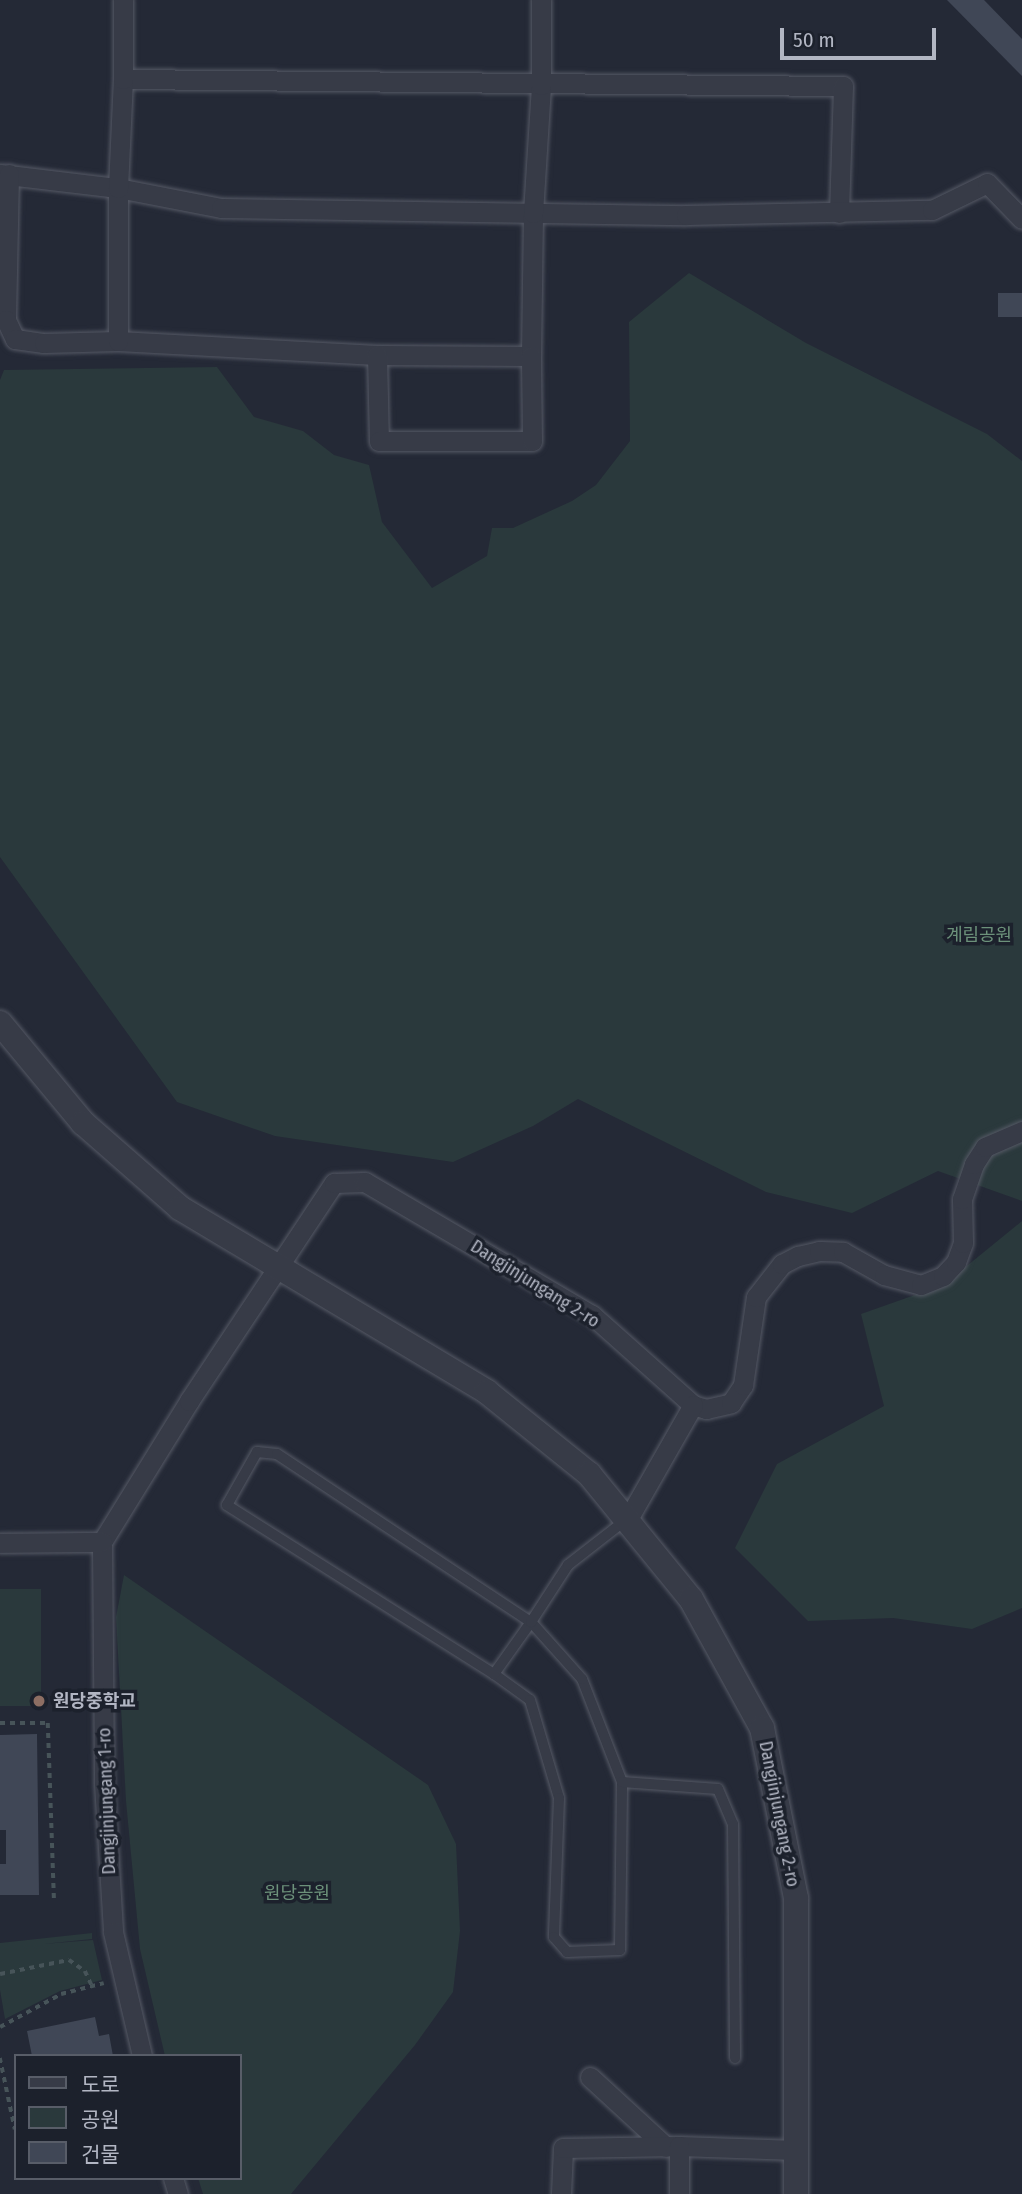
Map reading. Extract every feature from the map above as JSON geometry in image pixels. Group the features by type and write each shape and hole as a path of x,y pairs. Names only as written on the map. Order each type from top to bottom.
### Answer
{"street":[{"path":"118,341 118,188 123,79 123,0"},
{"path":"377,355 379,441 532,441 533,213 541,85 541,0"},
{"path":"123,79 844,86 839,213"},
{"path":"531,356 377,355 118,341 44,343 15,338 6,320 5,174 118,188 221,208 533,213 839,213 932,210 987,183 1022,219"},
{"name":"Dangjinjungang 2-ro","path":"0,1023 83,1123 180,1208 487,1392 589,1474 691,1599 762,1728 796,1898 796,2194"},
{"path":"628,1519 693,1405 706,1409 731,1403 743,1385 756,1297 782,1264 818,1251 844,1252 884,1275 921,1285 943,1276 956,1262 963,1243 962,1199 974,1164 985,1147 1022,1131"},
{"name":"Dangjinjungang 2-ro","path":"279,1269 334,1183 365,1182 592,1315 693,1405"},
{"path":"0,1543 102,1542 189,1401 279,1269"},
{"name":"Dangjinjungang 1-ro","path":"102,1542 104,1783 113,1932 142,2054"},
{"path":"590,2077 673,2146 679,2194"},
{"path":"561,2194 563,2148 673,2146 796,2150"}],"lane":[{"path":"257,1452 277,1454 531,1622 582,1679 622,1782 620,1950 567,1952 554,1937 559,1798 530,1700 494,1674 227,1505 257,1452"},
{"path":"494,1674 568,1565 628,1519"},
{"path":"622,1782 718,1789 733,1824 735,2058"}],"path":[{"path":"0,1723 48,1723 54,1899"},
{"path":"0,1974 68,1960 85,1971 92,1986"},
{"path":"0,2026 61,1994 109,1982"},
{"path":"0,2057 14,2124"}],"green space":[{"name":"계림공원","path":"689,273 806,343 987,434 1022,461 1022,1201 938,1171 852,1213 766,1192 578,1099 533,1126 453,1162 275,1136 177,1102 0,857 0,380 4,370 217,367 254,417 303,431 334,455 369,465 382,522 432,588 487,556 492,528 513,528 572,501 596,485 630,441 629,322"},
{"path":"1022,1221 1022,1608 972,1629 893,1618 808,1621 735,1548 777,1464 884,1406 861,1314 929,1290 968,1265"},
{"name":"원당공원","path":"124,1575 428,1785 456,1844 460,1931 453,1992 415,2045 291,2194 203,2194 199,2180 242,2180 242,2054 165,2054 140,1949 126,1801 116,1617"},
{"path":"0,1589 41,1589 41,1706 0,1706"},
{"path":"92,1933 92,1939 43,1944 93,1940 102,1980 60,1991 5,2019 0,1990 0,1943"}],"building":[{"path":"947,0 984,0 1022,39 1022,76"},
{"path":"998,293 1022,293 1022,317 998,317"},
{"path":"37,1734 39,1895 0,1895 0,1864 6,1864 6,1830 0,1830 0,1735"},
{"path":"95,2017 99,2036 109,2034 113,2054 32,2054 27,2031"}],"place":[{"name":"원당중학교","path":"39,1701"}]}
